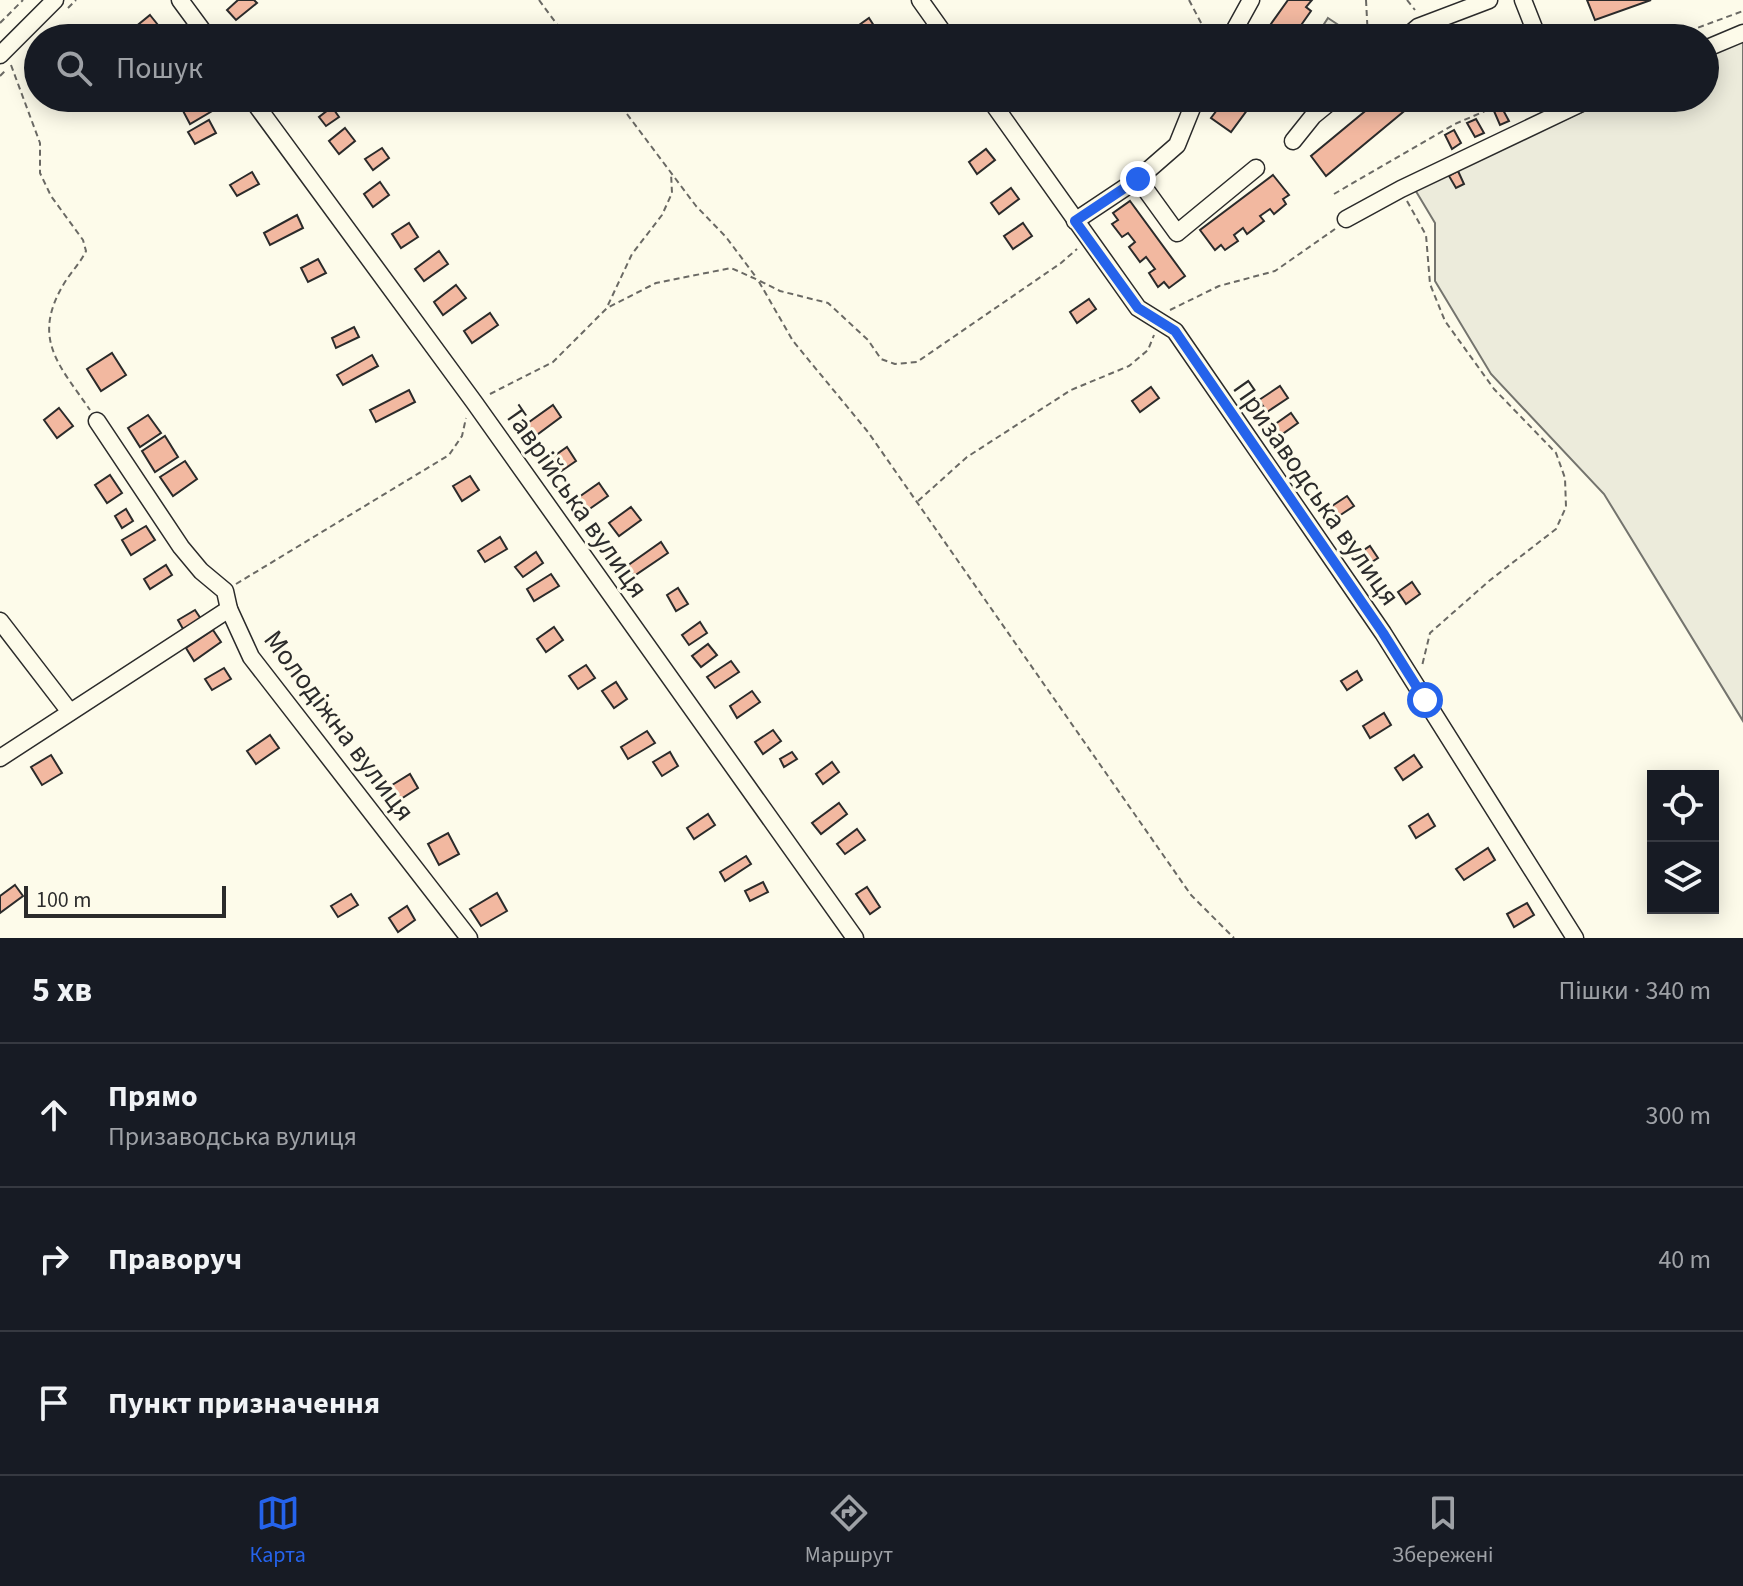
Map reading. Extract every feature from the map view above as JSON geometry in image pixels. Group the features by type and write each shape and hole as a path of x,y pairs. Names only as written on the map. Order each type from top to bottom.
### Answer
{"street":[{"path":"35,24 55,0"},
{"path":"180,0 198,24"},
{"path":"920,0 937,24"},
{"path":"1238,24 1251,0"},
{"path":"1426,24 1489,0"},
{"path":"1523,0 1532,24"},
{"path":"1719,43 1743,33"},
{"path":"6,60 24,38"},
{"name":"Таврійська вулиця","path":"261,112 470,397 855,938"},
{"name":"Призаводська вулиця","path":"999,112 1138,308 1175,331 1383,633 1575,938"},
{"path":"1080,227 1177,145 1190,112"},
{"path":"1293,141 1318,112"},
{"path":"1346,219 1549,112"},
{"path":"1138,179 1177,233 1256,168"},
{"path":"97,421 181,547 201,571 225,591"},
{"name":"Молодіжна вулиця","path":"225,591 229,609 251,657 469,938"},
{"path":"0,758 229,609"},
{"path":"0,621 70,712"}],"path":[{"path":"11,0 17,6"},
{"path":"0,23 23,0"},
{"path":"539,0 557,24"},
{"path":"1189,0 1202,24"},
{"path":"1366,0 1367,24"},
{"path":"1708,24 1743,11"},
{"path":"6,60 24,104"},
{"path":"27,112 40,143 40,173 51,196 83,240 86,251 62,287 48,320 47,331 61,368 97,421"},
{"path":"626,112 696,206 726,237 758,280 793,341 868,432 1191,895 1234,938"},
{"path":"1334,194 1455,124 1483,112"},
{"path":"607,308 632,254 662,215 672,193 671,172"},
{"path":"1401,189 1426,235 1430,284 1445,321 1494,389 1556,453 1565,478 1566,507 1556,529 1489,581 1430,633 1422,668"},
{"path":"917,502 967,457 1071,390 1129,366 1148,350 1154,333 1152,316 1219,286 1275,271 1320,242 1346,219"},
{"path":"225,591 449,455 462,436 470,397 553,362 607,308 656,283 731,268 780,291 828,303 868,340 881,359 905,364 917,362 1072,255 1079,247 1080,227"}],"shaded area":[{"path":"1743,39 1743,721 1604,494 1491,374 1435,281 1435,223 1414,188 1582,112 1719,112 1719,50"}],"building":[{"path":"238,0 254,0 257,3 236,20 227,10"},
{"path":"1288,0 1312,0 1306,7 1311,11 1302,24 1271,24"},
{"path":"1587,0 1651,0 1595,20"},
{"path":"150,15 157,24 139,24"},
{"path":"184,112 210,112 190,124"},
{"path":"326,112 336,112 339,117 326,126 319,117"},
{"path":"1216,112 1246,112 1231,132 1211,118"},
{"path":"1364,112 1403,112 1326,176 1311,156"},
{"path":"1494,112 1504,112 1509,121 1500,125"},
{"path":"1476,119 1484,133 1475,137 1467,123"},
{"path":"209,120 216,133 195,144 188,132"},
{"path":"345,128 355,141 339,154 329,141"},
{"path":"1454,130 1461,143 1452,149 1445,135"},
{"path":"382,148 389,158 373,170 365,159"},
{"path":"986,149 995,160 977,174 969,162"},
{"path":"1458,171 1464,184 1456,188 1449,176"},
{"path":"252,172 259,184 237,196 230,185"},
{"path":"1273,175 1289,195 1283,199 1286,204 1274,214 1270,209 1260,216 1264,221 1247,234 1243,228 1234,235 1238,241 1225,250 1221,245 1215,250 1200,230"},
{"path":"380,182 389,195 373,207 364,194"},
{"path":"1011,188 1019,199 999,214 991,203"},
{"path":"1130,201 1185,276 1169,288 1164,282 1158,287 1149,273 1155,269 1146,257 1140,262 1129,247 1135,242 1128,233 1122,237 1112,224 1118,220 1113,213"},
{"path":"297,215 303,228 270,245 264,233"},
{"path":"409,223 418,237 401,248 392,234"},
{"path":"1023,223 1032,236 1013,249 1004,236"},
{"path":"439,251 448,264 424,281 415,269"},
{"path":"318,259 326,273 308,282 301,268"},
{"path":"456,285 466,298 443,315 434,302"},
{"path":"1089,299 1096,309 1077,323 1070,312"},
{"path":"490,313 498,325 472,343 464,331"},
{"path":"354,327 359,337 336,348 332,338"},
{"path":"112,353 126,375 101,391 87,369"},
{"path":"372,355 378,366 343,385 337,375"},
{"path":"1280,386 1288,398 1267,412 1259,400"},
{"path":"1151,387 1159,398 1140,412 1132,401"},
{"path":"409,390 415,402 376,422 370,410"},
{"path":"553,405 561,417 534,437 525,425"},
{"path":"59,408 73,426 57,438 44,420"},
{"path":"1291,413 1298,423 1281,435 1274,425"},
{"path":"148,415 161,433 140,447 128,428"},
{"path":"165,436 178,457 155,472 142,451"},
{"path":"567,447 576,461 560,472 550,459"},
{"path":"185,461 197,479 173,496 160,477"},
{"path":"110,475 122,493 107,503 95,485"},
{"path":"470,476 479,490 462,501 453,486"},
{"path":"599,483 608,496 588,510 579,497"},
{"path":"1347,496 1354,506 1339,516 1332,506"},
{"path":"631,507 641,520 619,536 609,523"},
{"path":"126,509 133,521 122,528 115,516"},
{"path":"146,526 155,540 131,555 122,540"},
{"path":"500,537 507,549 485,562 478,551"},
{"path":"661,542 668,553 634,576 627,566"},
{"path":"1370,546 1378,558 1361,569 1353,557"},
{"path":"536,552 543,563 523,577 515,567"},
{"path":"166,565 172,575 150,589 144,579"},
{"path":"551,574 559,586 534,601 527,589"},
{"path":"1412,582 1420,594 1406,604 1398,592"},
{"path":"678,588 688,604 676,611 667,595"},
{"path":"195,610 201,619 183,629 178,620"},
{"path":"700,622 707,633 689,645 682,635"},
{"path":"554,627 563,640 546,652 537,639"},
{"path":"213,630 221,642 194,661 186,648"},
{"path":"708,644 717,655 701,667 692,656"},
{"path":"731,661 739,672 715,688 707,677"},
{"path":"586,665 595,678 578,689 569,676"},
{"path":"224,668 231,679 212,690 205,679"},
{"path":"1357,671 1362,680 1347,690 1341,681"},
{"path":"616,682 627,699 614,708 602,691"},
{"path":"752,691 760,702 737,718 730,706"},
{"path":"1384,713 1391,725 1370,738 1363,726"},
{"path":"773,730 781,741 763,754 755,742"},
{"path":"647,731 655,743 628,759 621,747"},
{"path":"270,735 279,748 256,764 247,751"},
{"path":"670,752 678,766 662,776 653,762"},
{"path":"792,752 797,759 784,767 780,759"},
{"path":"51,755 62,773 42,785 31,767"},
{"path":"1414,755 1422,767 1403,780 1395,768"},
{"path":"832,762 839,772 823,784 816,774"},
{"path":"410,774 418,788 393,804 384,790"},
{"path":"839,803 847,814 821,834 812,823"},
{"path":"708,814 715,825 694,839 687,828"},
{"path":"1428,814 1435,826 1416,838 1409,826"},
{"path":"857,829 865,840 845,854 837,844"},
{"path":"448,833 459,854 439,865 428,844"},
{"path":"1488,848 1495,860 1464,880 1456,869"},
{"path":"746,856 751,864 725,881 720,872"},
{"path":"763,882 768,892 750,901 745,891"},
{"path":"15,885 23,896 0,913 0,896"},
{"path":"867,887 880,907 870,914 856,894"},
{"path":"497,893 507,911 481,926 470,909"},
{"path":"351,894 358,905 338,917 331,906"},
{"path":"1527,903 1534,915 1514,927 1507,914"},
{"path":"407,906 415,920 398,932 389,918"}],"route":[{"path":"1138,179 1075,221 1138,308 1175,331 1383,633 1425,700"}]}
